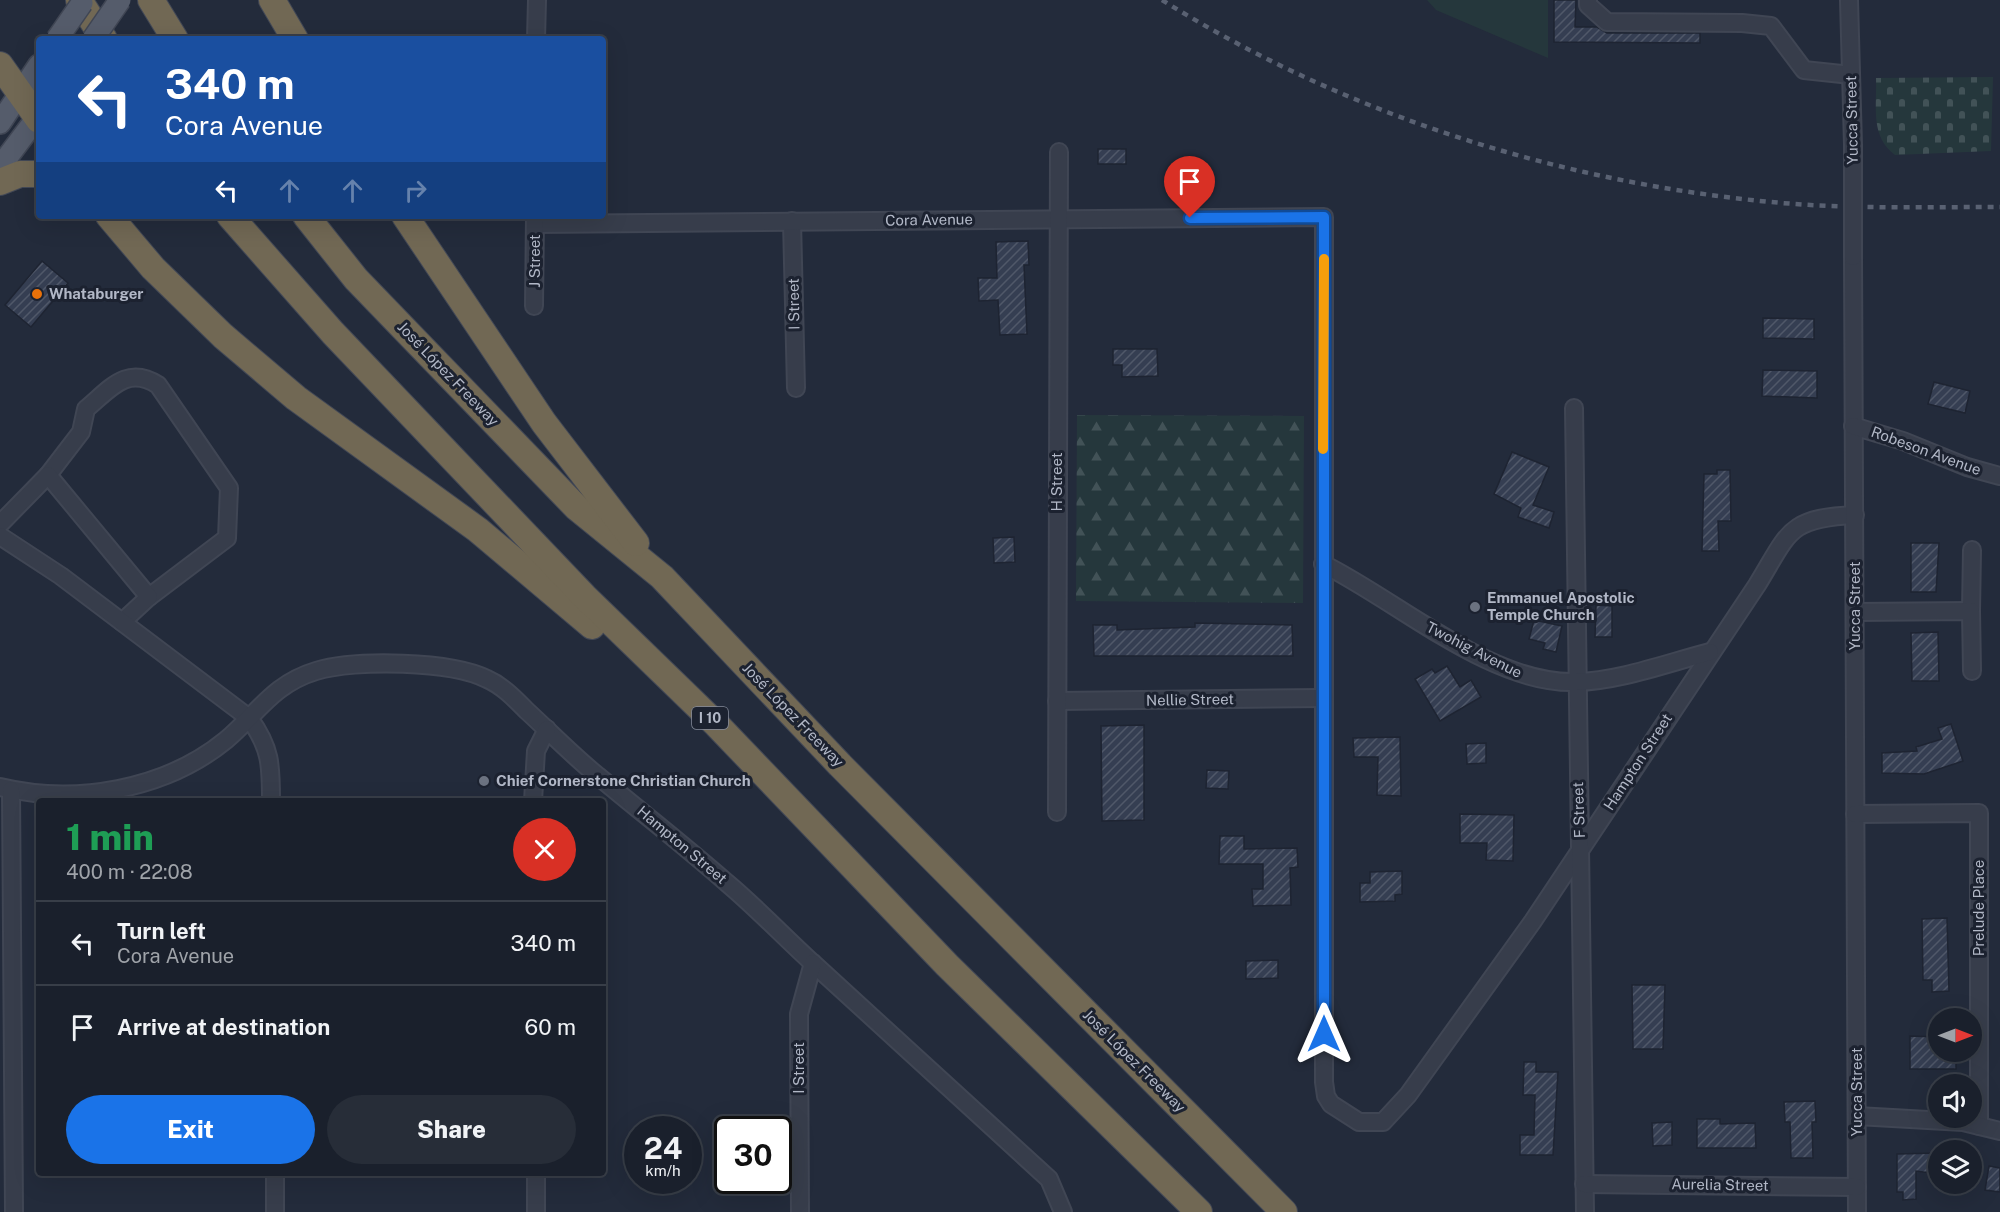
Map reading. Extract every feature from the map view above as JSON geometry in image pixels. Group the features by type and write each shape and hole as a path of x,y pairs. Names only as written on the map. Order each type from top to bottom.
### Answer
{"highway":[{"path":"79,0 102,36"},
{"path":"151,0 173,36"},
{"path":"272,0 293,36"},
{"path":"0,65 36,114"},
{"path":"0,182 20,174 36,174"},
{"path":"112,219 160,276 223,336 296,398 478,530 617,648 702,710"},
{"name":"I 10","path":"233,219 333,333 584,596 702,710 947,965 1199,1212"},
{"name":"José López Freeway","path":"308,219 356,279 577,508 662,577 840,765 1284,1212"},
{"path":"407,219 544,423 662,577"}],"main road":[{"path":"59,36 84,0"},
{"path":"95,36 120,0"},
{"path":"0,123 36,68"},
{"path":"0,168 36,120"}],"street":[{"path":"536,36 537,0"},
{"path":"1588,0 1588,5 1607,22 1742,23 1771,26 1804,70 1851,75"},
{"name":"Yucca Street","path":"1849,0 1853,145 1857,1212"},
{"name":"H Street","path":"1057,812 1059,152"},
{"name":"Cora Avenue","path":"535,220 792,221 1324,217 1323,564"},
{"name":"J Street","path":"534,306 535,220"},
{"name":"I Street","path":"792,221 796,387"},
{"path":"0,524 48,475 81,432 86,409 124,378 144,376 158,385 229,488 227,538 149,597 122,622"},
{"name":"F Street","path":"1574,408 1585,1212"},
{"name":"Robeson Avenue","path":"1853,426 1904,441 1967,467 2000,476"},
{"path":"48,475 149,597"},
{"name":"Hampton Street","path":"1323,698 1324,1082 1326,1096 1331,1104 1359,1122 1372,1124 1383,1122 1393,1114 1533,921 1756,585 1787,534 1815,518 1855,515"},
{"path":"0,536 61,576 249,718 269,752 272,798"},
{"path":"1972,550 1972,671"},
{"path":"1323,564 1323,698"},
{"name":"Twohig Avenue","path":"1323,564 1357,582 1450,640 1527,677 1577,682 1639,670 1710,652"},
{"path":"1855,612 1971,611"},
{"name":"Hampton Street","path":"6,789 74,794 117,790 170,773 195,761 225,740 268,696 312,672 327,668 353,664 449,667 470,671 504,689 579,760 728,883 1049,1179 1063,1212"},
{"name":"Nellie Street","path":"1057,701 1323,698"},
{"path":"533,798 536,751 547,729"},
{"path":"6,789 14,1212"},
{"name":"Prelude Place","path":"1855,814 1979,813 1979,1074"},
{"name":"I Street","path":"800,1212 799,1014 813,963"},
{"path":"1857,1116 1928,1120"},
{"path":"1982,1127 2000,1131"},
{"path":"275,1176 275,1212"},
{"path":"536,1176 536,1212"},
{"name":"Aurelia Street","path":"1584,1184 1857,1187"}],"green space":[{"path":"1427,0 1548,0 1548,58 1436,10"},
{"path":"1993,77 1991,151 1895,155 1882,139 1876,121 1876,78"},
{"path":"1077,415 1304,416 1303,603 1076,601"}],"building":[{"path":"1554,0 1576,0 1575,27 1597,27 1607,33 1700,33 1700,43 1554,42"},
{"path":"1098,149 1126,149 1126,164 1098,164"},
{"path":"1028,241 1029,265 1024,265 1027,334 1000,335 998,300 979,301 978,278 997,278 996,242"},
{"name":"Whataburger","path":"42,261 68,283 31,327 5,305"},
{"path":"1763,318 1814,319 1814,339 1763,338"},
{"path":"1113,349 1157,349 1158,376 1122,377 1122,365 1113,365"},
{"path":"1763,370 1817,371 1817,398 1762,396"},
{"path":"1934,382 1970,391 1965,413 1928,404"},
{"path":"1512,452 1549,467 1533,505 1554,512 1549,528 1518,517 1521,508 1494,494"},
{"path":"1717,470 1730,470 1731,521 1718,521 1719,551 1702,551 1704,474 1717,474"},
{"path":"1014,537 1015,562 994,563 993,538"},
{"path":"1911,543 1939,543 1936,592 1911,592"},
{"path":"1596,605 1612,606 1612,637 1595,637"},
{"path":"1534,620 1562,626 1556,652 1543,649 1545,643 1529,639"},
{"path":"1195,623 1292,625 1293,656 1094,656 1093,625 1117,625 1117,630 1195,627"},
{"path":"1938,632 1939,681 1912,681 1911,633"},
{"path":"1447,666 1460,687 1471,680 1481,697 1440,721 1415,679 1432,669 1435,673"},
{"path":"1951,724 1963,761 1924,774 1882,773 1882,753 1917,751 1916,747 1942,739 1938,728"},
{"path":"1144,725 1144,820 1102,821 1101,726"},
{"path":"1400,737 1401,796 1377,795 1378,757 1354,757 1353,738"},
{"path":"1486,743 1486,763 1467,764 1466,744"},
{"path":"1207,770 1229,771 1228,789 1206,788"},
{"path":"1460,814 1514,815 1513,861 1486,860 1487,843 1460,843"},
{"path":"1220,836 1244,836 1244,849 1297,848 1298,867 1290,868 1291,905 1253,906 1252,889 1263,889 1263,864 1219,864"},
{"path":"1402,871 1402,894 1395,895 1395,901 1360,902 1360,883 1370,883 1370,872"},
{"path":"1947,918 1949,991 1932,992 1932,980 1923,980 1922,919"},
{"path":"1278,960 1278,978 1246,979 1246,961"},
{"path":"1632,985 1665,985 1663,1049 1633,1049"},
{"path":"1910,1036 1928,1037 1928,1062 1956,1062 1956,1069 1910,1069"},
{"path":"1524,1062 1536,1062 1536,1072 1558,1072 1553,1155 1520,1155 1520,1135 1534,1135 1535,1095 1523,1095"},
{"path":"1815,1101 1816,1122 1812,1122 1813,1158 1791,1158 1790,1122 1785,1122 1784,1102"},
{"path":"1697,1119 1720,1119 1720,1124 1755,1123 1756,1148 1697,1148"},
{"path":"1672,1122 1672,1145 1653,1146 1652,1123"},
{"path":"1928,1153 1928,1173 1916,1171 1916,1199 1903,1200 1903,1192 1897,1192 1897,1154"},
{"path":"1989,1166 2000,1168 2000,1192 1985,1190"}],"railway":[{"path":"1162,0 1233,41 1307,78 1382,110 1460,138 1539,161 1619,180 1700,194 1782,203 1864,207 2000,207"}],"slow traffic":[{"path":"1323,449 1324,259"}],"place":[{"name":"Whataburger","path":"37,294"},
{"name":"Emmanuel Apostolic Temple Church","path":"1475,607"},
{"name":"Chief Cornerstone Christian Church","path":"484,781"}],"route":[{"path":"1190,218 1324,217 1324,1034"}]}
